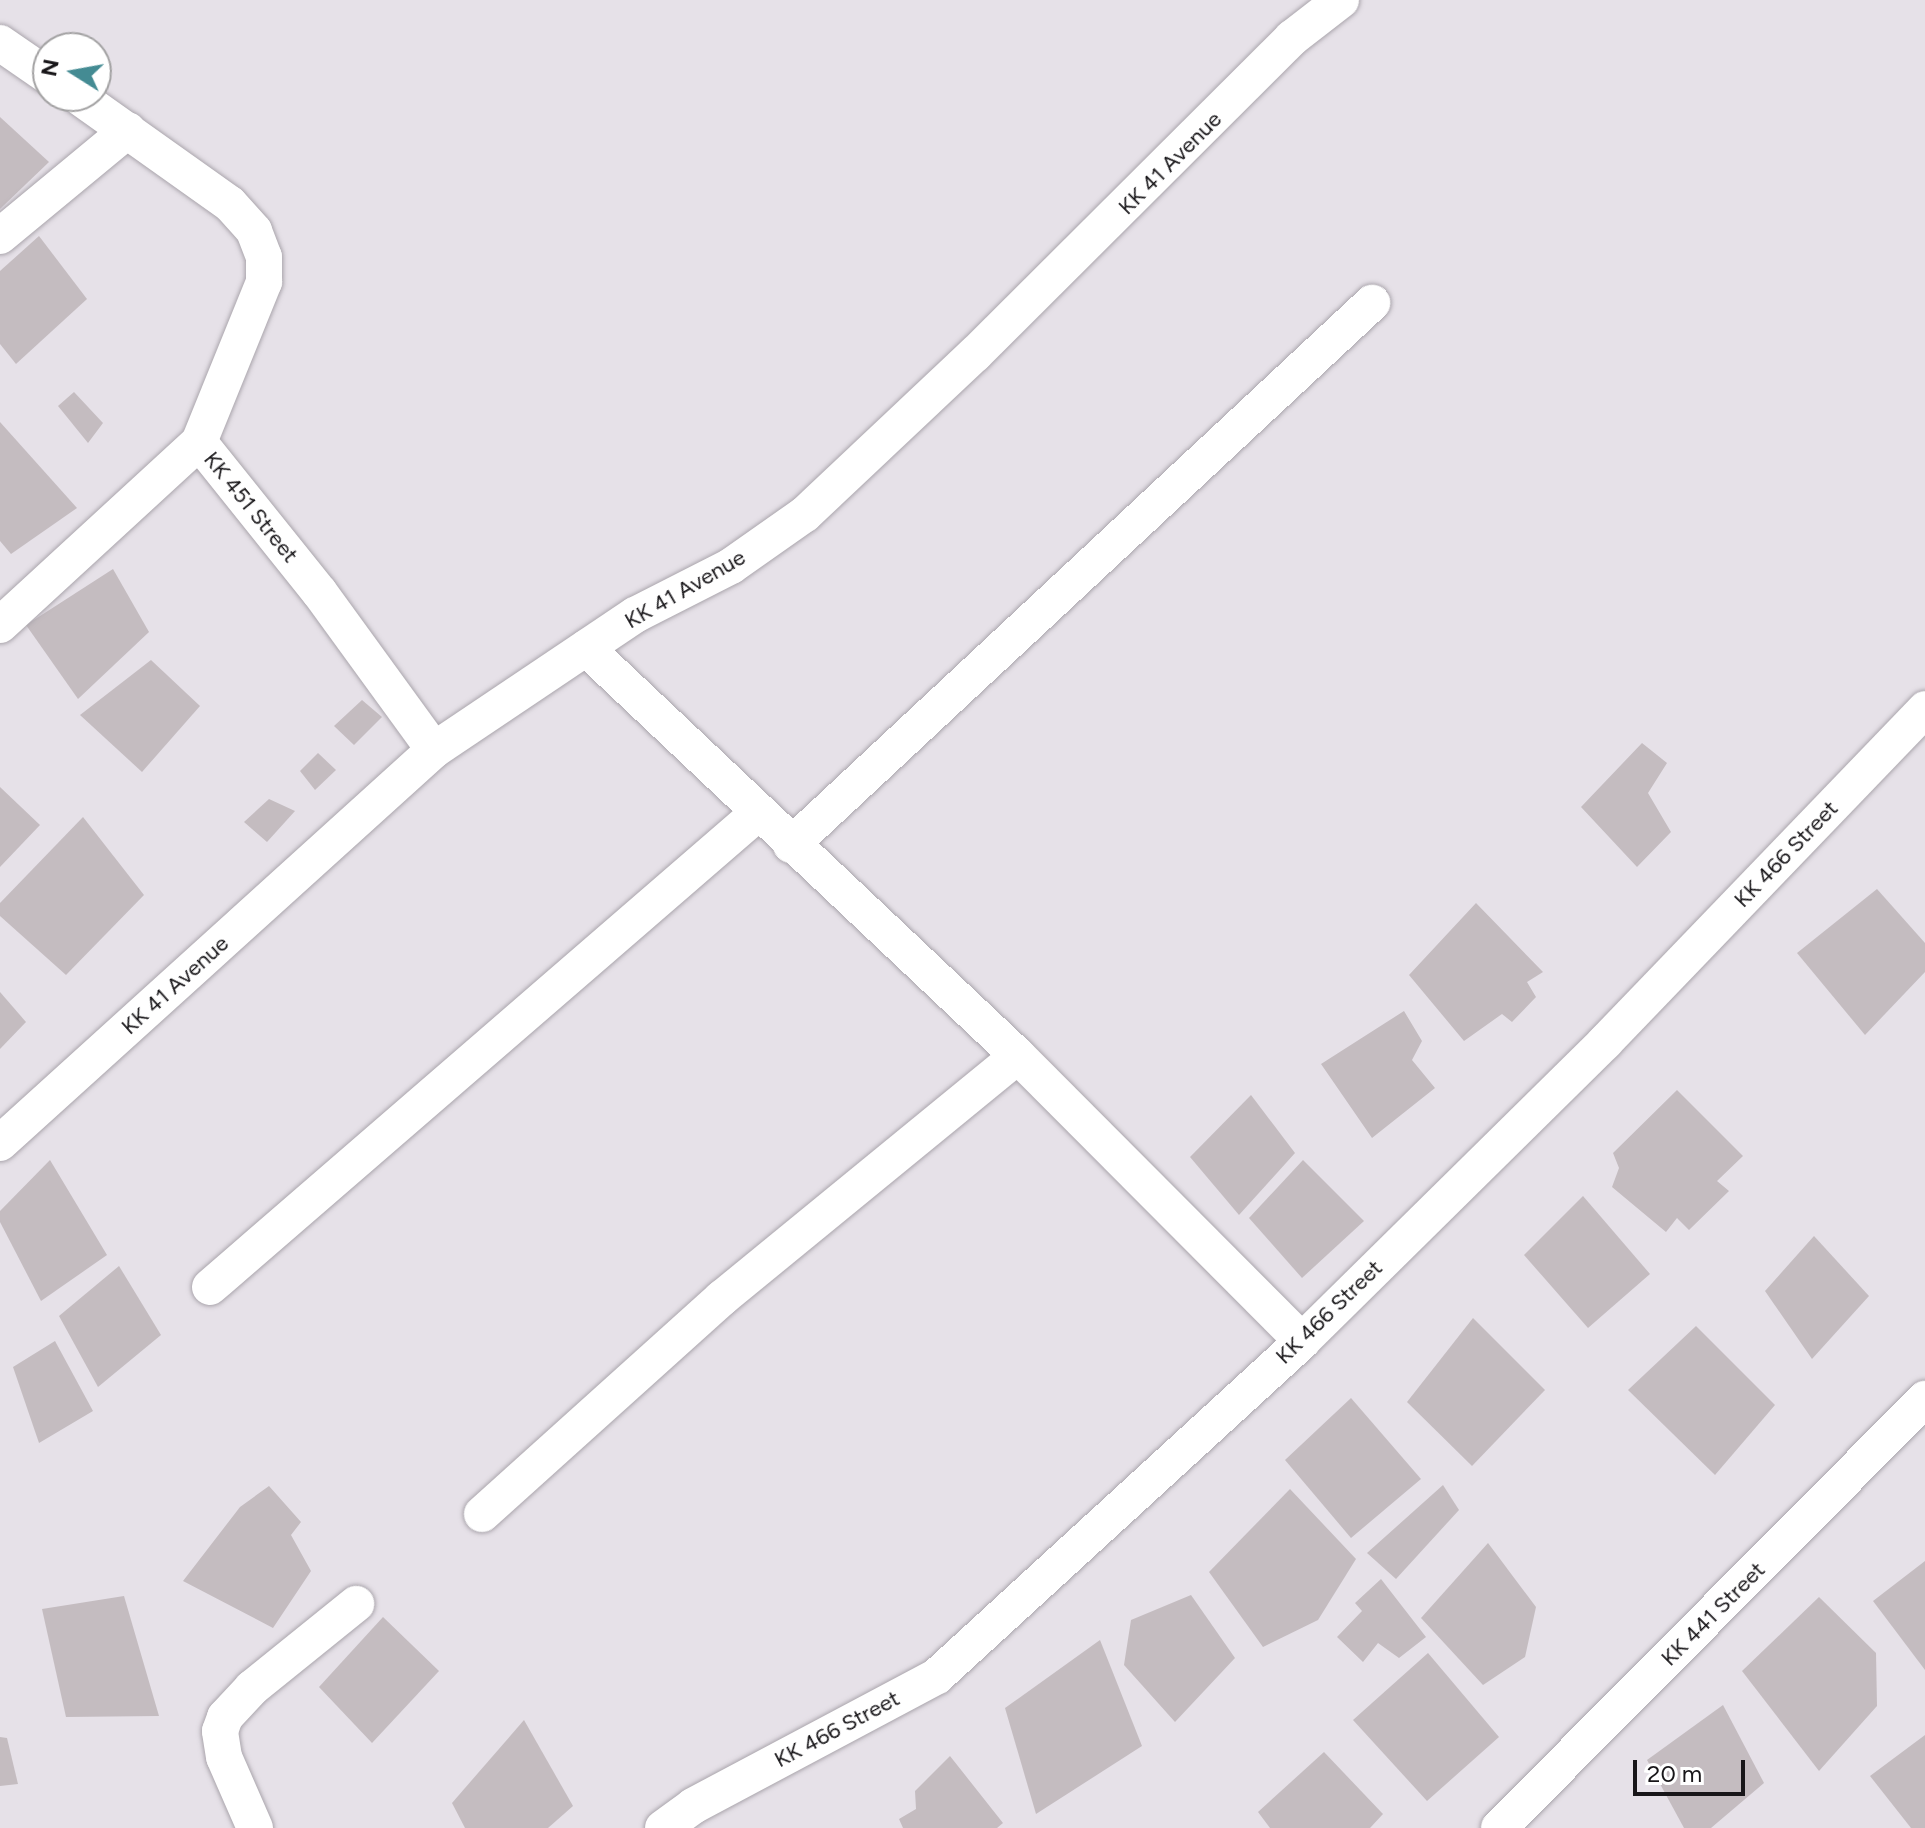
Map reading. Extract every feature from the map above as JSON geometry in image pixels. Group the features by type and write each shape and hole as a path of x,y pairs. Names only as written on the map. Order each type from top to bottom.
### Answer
{"street":[{"name":"KK 41 Avenue","path":"0,1143 434,750 635,615 731,566 805,514 998,332 1292,38 1341,0"},
{"path":"0,43 32,65"},
{"path":"102,112 230,204 254,231 264,257 264,282 199,442"},
{"path":"0,236 128,130"},
{"path":"791,845 1372,303"},
{"name":"KK 451 Street","path":"0,625 199,442 320,593 434,750"},
{"path":"586,648 791,845 1018,1056 1302,1341"},
{"name":"KK 466 Street","path":"663,1828 693,1806 937,1676 1302,1341 1605,1042 1925,709"},
{"path":"210,1287 758,813"},
{"path":"482,1514 722,1298 1018,1056"},
{"name":"KK 441 Street","path":"1499,1828 1923,1404"},
{"path":"255,1828 224,1757 220,1731 225,1717 252,1688 356,1604"}],"building":[{"path":"0,117 49,162 0,209"},
{"path":"39,236 87,299 16,364 0,344 0,271"},
{"path":"74,392 103,423 88,443 58,406"},
{"path":"0,422 77,508 11,554 0,541"},
{"path":"113,569 149,632 78,699 26,625"},
{"path":"151,660 200,706 142,772 80,715"},
{"path":"362,700 382,717 354,745 334,726"},
{"path":"1642,743 1667,763 1648,793 1671,832 1637,867 1581,807"},
{"path":"318,753 336,770 315,790 300,771"},
{"path":"0,787 40,825 0,867"},
{"path":"269,799 295,811 267,842 244,822"},
{"path":"83,817 144,895 66,975 0,916 0,903"},
{"path":"1877,889 1925,943 1925,972 1865,1035 1797,953"},
{"path":"1476,903 1543,972 1527,982 1536,997 1512,1022 1502,1014 1464,1041 1409,975"},
{"path":"0,992 26,1022 0,1049"},
{"path":"1404,1011 1422,1041 1412,1060 1435,1088 1372,1138 1321,1064"},
{"path":"1677,1090 1743,1156 1717,1181 1729,1191 1689,1230 1677,1218 1666,1232 1612,1187 1619,1168 1613,1153"},
{"path":"1251,1095 1295,1153 1239,1215 1190,1157"},
{"path":"50,1160 107,1255 41,1301 0,1222 0,1211"},
{"path":"1303,1160 1364,1221 1302,1278 1249,1218"},
{"path":"1583,1196 1650,1274 1588,1328 1524,1255"},
{"path":"1814,1236 1869,1296 1812,1359 1765,1291"},
{"path":"119,1266 161,1335 98,1387 59,1316"},
{"path":"1473,1318 1545,1390 1472,1466 1407,1402"},
{"path":"1696,1326 1775,1405 1715,1475 1628,1390"},
{"path":"55,1341 93,1411 39,1443 13,1367"},
{"path":"1351,1398 1421,1479 1351,1538 1285,1460"},
{"path":"1443,1485 1459,1510 1396,1579 1367,1553"},
{"path":"269,1486 301,1522 291,1535 311,1571 273,1628 183,1581 240,1507"},
{"path":"1290,1489 1356,1559 1318,1620 1263,1647 1209,1572"},
{"path":"1488,1543 1536,1607 1525,1657 1483,1685 1421,1618"},
{"path":"1925,1561 1925,1670 1873,1601"},
{"path":"1381,1579 1426,1637 1399,1658 1378,1643 1363,1662 1337,1637 1362,1611 1355,1603"},
{"path":"1191,1595 1235,1658 1175,1722 1124,1665 1131,1620"},
{"path":"124,1596 159,1716 66,1717 42,1609"},
{"path":"1819,1597 1876,1653 1877,1706 1819,1771 1742,1671"},
{"path":"383,1617 439,1671 372,1743 319,1687"},
{"path":"1100,1640 1142,1746 1036,1814 1005,1708"},
{"path":"1428,1653 1499,1737 1427,1801 1353,1720"},
{"path":"1723,1705 1764,1783 1711,1828 1684,1828 1647,1760"},
{"path":"524,1720 573,1806 548,1828 465,1828 452,1803"},
{"path":"1925,1735 1925,1828 1911,1828 1870,1776"},
{"path":"0,1737 7,1738 18,1784 0,1786"},
{"path":"1324,1752 1383,1814 1370,1828 1270,1828 1258,1812"},
{"path":"950,1756 1003,1823 997,1828 903,1828 899,1819 916,1809 915,1791"}]}
